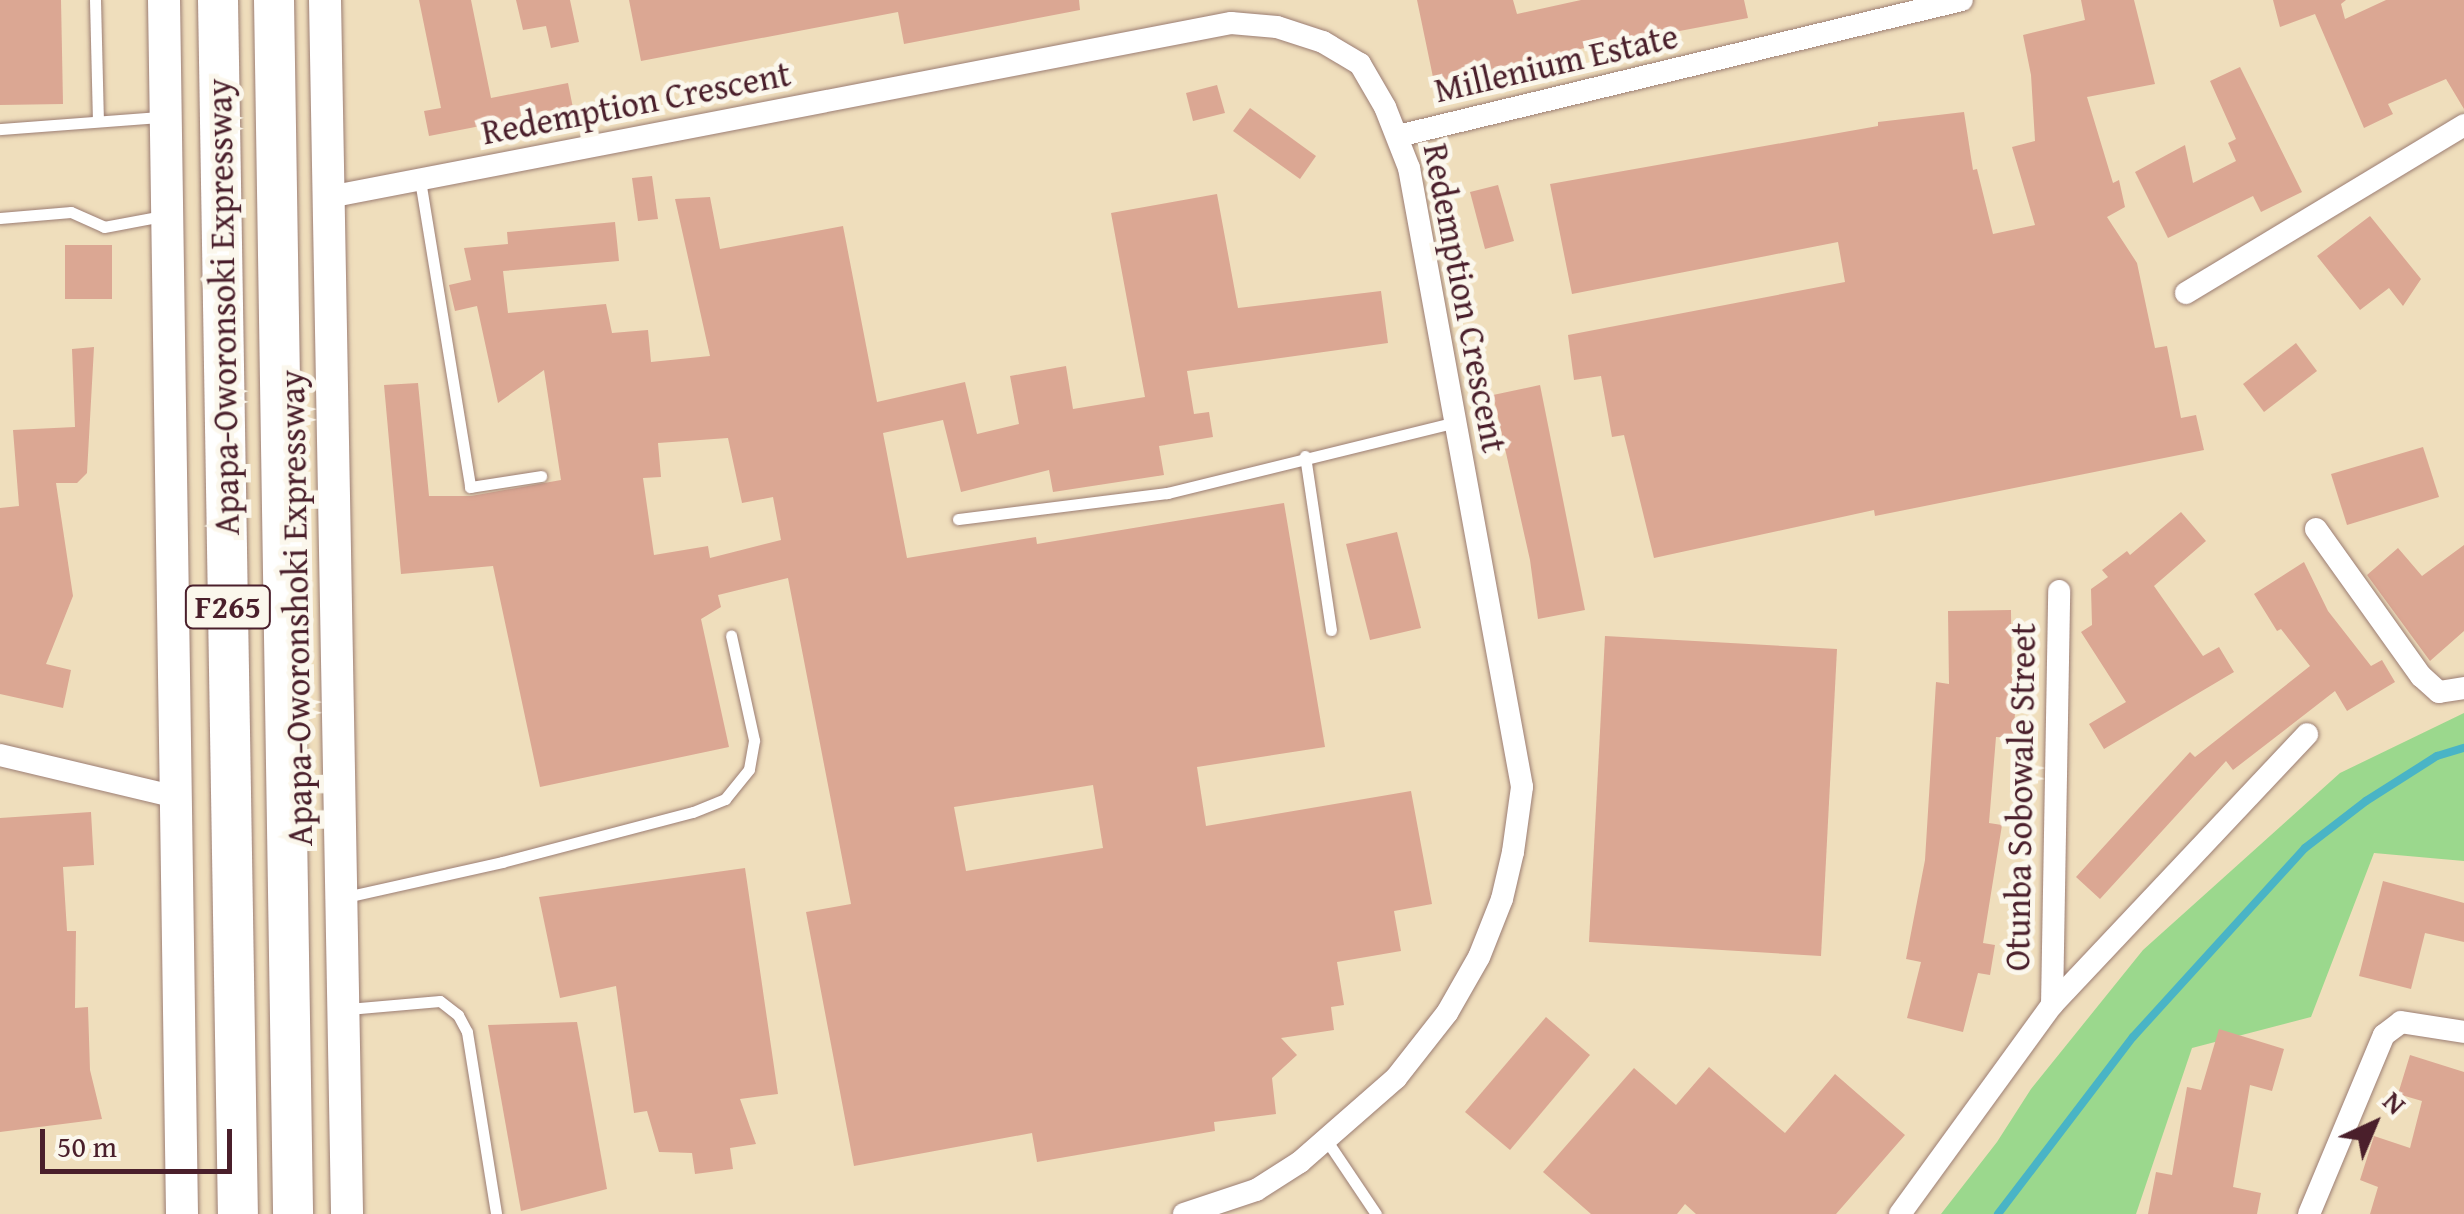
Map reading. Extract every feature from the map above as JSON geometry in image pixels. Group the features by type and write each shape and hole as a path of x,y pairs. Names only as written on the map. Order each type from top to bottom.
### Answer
{"highway":[{"name":"Apapa-Oworonsoki Expressway","path":"218,0 238,1214"},
{"name":"Apapa-Oworonsoki Expressway","path":"274,0 293,1214"}],"main road":[{"name":"Apapa-Oworonsoki Expressway","path":"164,0 182,1214"},
{"name":"Apapa-Oworonshoki Expressway","path":"326,0 347,1214"}],"street":[{"name":"Millenium Estate","path":"1398,136 1962,0"},
{"name":"Redemption Crescent","path":"329,197 1231,23 1277,27 1323,42 1360,64 1398,136 1409,168 1522,788 1502,899 1479,957 1447,1014 1396,1078 1327,1141 1256,1190 1184,1214"},
{"path":"2186,293 2464,125"},
{"path":"2316,528 2422,676 2439,692 2464,688"},
{"name":"Otunba Sobowale Street","path":"2052,1005 2059,591"},
{"name":"Otunba Sobowale Street","path":"1900,1214 2052,1005 2306,734"},
{"path":"0,755 176,797"},
{"path":"2309,1214 2384,1035 2401,1022 2464,1032"}],"lane":[{"path":"95,0 98,121"},
{"path":"0,129 166,116"},
{"path":"420,180 470,486 541,476"},
{"path":"0,218 71,212 104,227 167,215"},
{"path":"958,519 1168,493 1305,456 1455,422"},
{"path":"1305,456 1331,630"},
{"path":"342,898 502,862 693,812 726,798 749,768 754,740 731,636"},
{"path":"344,1010 440,1001 458,1015 467,1032 496,1214"},
{"path":"1327,1141 1376,1214"}],"green space":[{"path":"2464,713 2464,861 2374,853 2311,1017 2192,1048 2136,1214 1941,1214 1997,1142 2031,1089 2143,950 2340,773"}],"building":[{"path":"0,0 61,0 63,104 0,105"},
{"path":"419,0 471,0 491,98 568,83 573,108 429,136 424,111 441,108"},
{"path":"516,0 570,0 579,42 551,48 546,26 523,30"},
{"path":"629,0 1079,0 1080,10 904,44 898,12 641,61"},
{"path":"1417,0 1513,0 1517,14 1581,0 1744,0 1748,18 1648,37 1647,33 1530,61 1532,67 1484,78 1482,72 1434,82"},
{"path":"2081,0 2134,0 2155,84 2087,97 2113,183 2119,180 2125,207 2107,217 2137,263 2155,348 2167,346 2181,418 2196,415 2204,450 1875,516 1874,510 1654,558 1624,435 1612,437 1601,376 1574,380 1568,335 1845,282 1838,242 1572,294 1550,184 1878,126 1878,122 1964,112 1973,170 1977,169 1993,234 2035,225 2012,147 2035,141 2031,75 2023,35 2085,20"},
{"path":"2273,0 2346,0 2341,4 2345,19 2386,0 2464,0 2464,109 2446,79 2388,104 2393,114 2364,128 2315,14 2280,27"},
{"path":"2240,67 2302,192 2261,212 2253,196 2168,238 2135,172 2185,145 2193,183 2236,161 2228,143 2236,139 2210,81"},
{"path":"1217,85 1225,113 1193,121 1186,93"},
{"path":"1250,108 1316,156 1300,179 1233,131"},
{"path":"652,176 658,219 638,221 632,178"},
{"path":"1498,185 1514,241 1485,249 1470,192"},
{"path":"1217,194 1238,308 1381,291 1388,343 1187,371 1194,414 1209,412 1213,437 1159,446 1164,475 1053,492 1049,470 961,492 943,420 883,433 907,558 1036,537 1037,544 1284,503 1325,747 1197,767 1206,826 1411,791 1432,904 1394,911 1401,951 1337,962 1344,1005 1331,1007 1334,1030 1281,1038 1297,1055 1272,1078 1276,1114 1214,1122 1215,1131 1037,1162 1032,1133 854,1166 806,912 851,904 788,578 718,595 721,607 701,619 729,747 540,787 493,566 401,574 384,385 418,383 429,496 471,496 561,480 544,370 498,403 477,306 455,311 449,285 471,280 464,248 508,244 507,232 615,222 619,261 503,271 508,313 606,304 612,333 648,330 651,362 710,356 675,199 710,197 720,249 843,226 877,402 965,382 977,434 1019,424 1010,376 1066,366 1073,409 1145,397 1111,213","holes":["728,438 742,503 773,497 781,540 710,558 708,546 654,555 643,478 661,477 658,443","1093,785 1103,848 966,871 954,807"]},
{"path":"2370,216 2421,279 2403,306 2389,288 2360,310 2317,256"},
{"path":"65,245 112,245 112,299 65,299"},
{"path":"2296,343 2317,371 2264,412 2243,384"},
{"path":"94,347 87,473 77,483 56,483 73,596 46,664 71,670 63,708 0,694 0,508 19,506 13,430 75,427 72,349"},
{"path":"1540,385 1585,610 1538,619 1530,560 1493,395"},
{"path":"2423,447 2439,497 2347,525 2331,474"},
{"path":"2181,512 2206,541 2154,586 2203,656 2219,647 2234,672 2104,749 2089,724 2126,702 2081,632 2092,625 2091,589 2108,577 2102,570 2127,551 2130,555"},
{"path":"1397,532 1421,628 1370,640 1346,544"},
{"path":"2464,545 2464,631 2430,661 2367,575 2398,548 2422,576"},
{"path":"2304,562 2328,611 2371,666 2382,660 2395,682 2347,711 2335,691 2233,770 2226,761 2100,899 2076,877 2190,752 2195,757 2310,666 2281,629 2277,631 2254,594"},
{"path":"2011,610 2012,689 2017,689 2013,738 1996,737 1989,823 2002,825 1983,943 1995,945 1990,975 1978,973 1963,1032 1907,1018 1921,962 1906,959 1925,860 1936,682 1949,684 1948,611"},
{"path":"1605,636 1837,649 1821,956 1589,942"},
{"path":"91,812 94,865 63,867 67,931 76,931 75,1008 88,1007 90,1070 102,1119 0,1132 0,818"},
{"path":"745,868 778,1094 740,1099 756,1144 730,1148 733,1169 695,1174 692,1153 659,1152 647,1111 634,1113 616,986 560,998 539,897"},
{"path":"2383,881 2464,903 2464,942 2425,933 2411,989 2359,976"},
{"path":"1546,1017 1590,1055 1510,1150 1465,1112"},
{"path":"577,1022 607,1189 521,1211 488,1025"},
{"path":"2219,1029 2284,1049 2272,1091 2250,1085 2233,1187 2261,1193 2257,1214 2148,1214 2156,1172 2172,1175 2187,1087 2201,1090"},
{"path":"2410,1055 2464,1072 2464,1214 2370,1214 2378,1187 2360,1180 2374,1136 2410,1148 2422,1101 2398,1094"},
{"path":"1709,1067 1785,1133 1835,1074 1905,1135 1836,1214 1696,1214 1685,1204 1677,1214 1591,1214 1543,1172 1634,1068 1676,1105"}],"waterway":[{"path":"1998,1214 2133,1037 2305,848 2366,801 2437,756 2464,748"}]}
